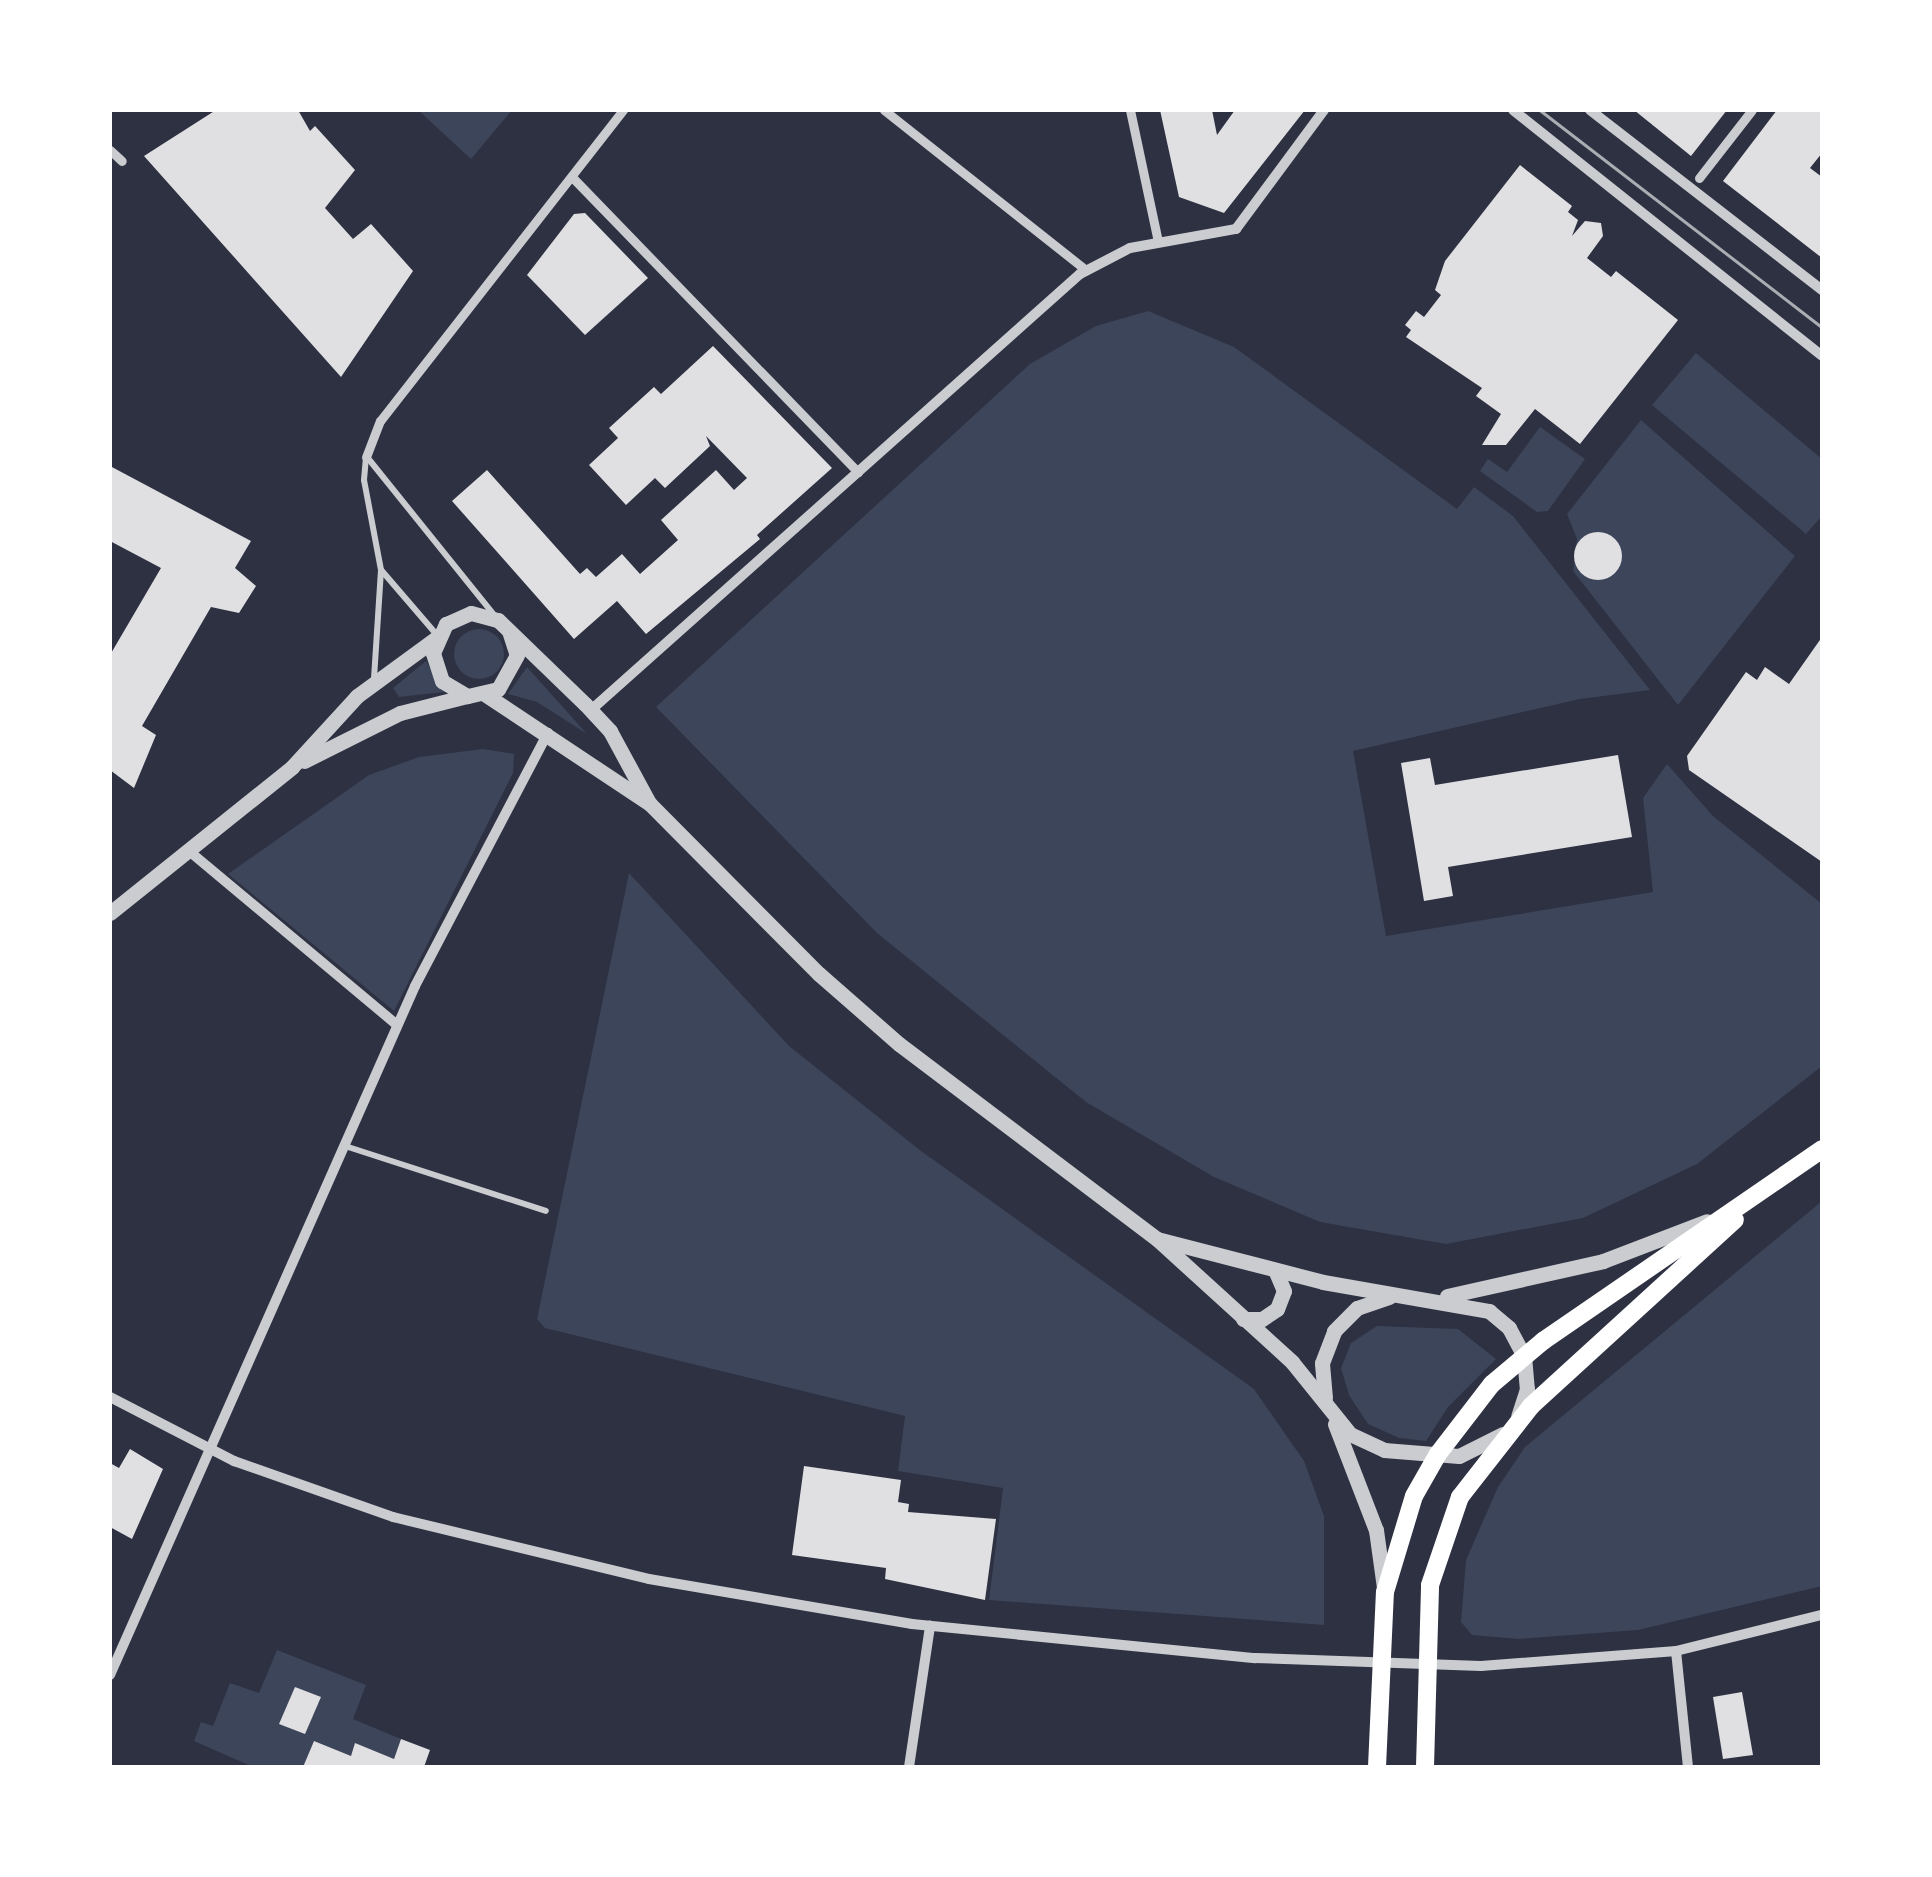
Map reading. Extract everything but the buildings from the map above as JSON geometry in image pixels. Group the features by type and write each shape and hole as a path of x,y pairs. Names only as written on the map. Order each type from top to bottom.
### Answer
{"main road":[{"path":"1376,1767 1384,1592 1414,1496 1438,1454 1492,1384 1524,1356 1822,1148"},
{"path":"1425,1767 1430,1585 1440,1541 1464,1490 1508,1430 1772,1186"}],"street":[{"path":"366,456 380,421 623,110"},
{"path":"884,110 1086,270"},
{"path":"1130,110 1158,242"},
{"path":"591,710 1086,270 1120,251 1226,234 1244,220 1324,110"},
{"path":"1513,110 1822,356"},
{"path":"1590,110 1822,290"},
{"path":"1698,178 1752,110"},
{"path":"110,150 122,162"},
{"path":"572,176 858,472"},
{"path":"110,913 292,768 374,682 436,637 457,616 503,625 591,710 650,804"},
{"path":"486,695 514,669 503,625"},
{"path":"436,637 438,674 466,696"},
{"path":"292,768 400,713 466,696 486,695 549,732 650,804 885,1032 1038,1156 1157,1239 1244,1318 1327,1403 1344,1428 1370,1446 1438,1454 1474,1453 1508,1430 1526,1396 1524,1356 1514,1334 1488,1311 1275,1270 1157,1239"},
{"path":"110,1674 397,1025 483,846 549,732"},
{"path":"188,851 397,1025"},
{"path":"1384,1592 1376,1530 1327,1403 1322,1363 1342,1320 1379,1299 1428,1300 1631,1252 1772,1186"},
{"path":"1244,1318 1262,1319 1276,1309 1284,1291 1275,1270"},
{"path":"110,1396 211,1450 344,1501 517,1550 930,1626 1426,1665 1564,1663 1676,1650 1822,1615"},
{"path":"910,1767 930,1626"},
{"path":"1676,1650 1688,1767"}],"lane":[{"path":"366,456 364,480 381,570 374,682"},
{"path":"366,456 503,625"},
{"path":"381,570 436,637"},
{"path":"346,1146 546,1211"}],"shaded area":[{"path":"418,110 512,110 471,159"},
{"path":"1148,311 1234,347 1457,509 1474,487 1513,516 1650,690 1580,699 1353,751 1386,936 1653,892 1643,798 1667,764 1713,816 1822,904 1822,1066 1697,1164 1583,1218 1446,1244 1320,1222 1214,1177 1086,1102 877,933 656,707 1030,364 1096,326"},
{"path":"1696,353 1822,459 1822,516 1806,534 1652,405"},
{"path":"1641,420 1795,556 1678,705 1573,571 1577,539 1567,514"},
{"path":"1540,427 1585,459 1548,511 1537,512 1480,471 1488,459 1507,472"},
{"path":"479,629 496,637 504,654 496,671 479,679 462,671 454,654 462,637"},
{"path":"426,661 444,692 399,697 393,688"},
{"path":"527,667 587,734 537,702 508,694"},
{"path":"483,749 514,754 513,773 394,1011 228,874 369,775 419,757"},
{"path":"629,873 789,1046 921,1151 1254,1389 1304,1461 1324,1516 1324,1625 989,1600 1003,1488 898,1471 905,1416 545,1328 537,1319"},
{"path":"1822,1201 1822,1586 1638,1630 1519,1639 1472,1635 1461,1622 1466,1560 1498,1487 1525,1447"},
{"path":"1377,1326 1458,1329 1496,1359 1448,1407 1426,1441 1399,1438 1368,1424 1349,1395 1341,1368 1351,1343"},
{"path":"277,1650 366,1685 353,1719 401,1739 394,1759 356,1744 351,1756 314,1741 303,1767 253,1767 194,1741 201,1722 213,1726 230,1683 259,1693"}],"tram line":[{"path":"1540,110 1822,327"}]}
